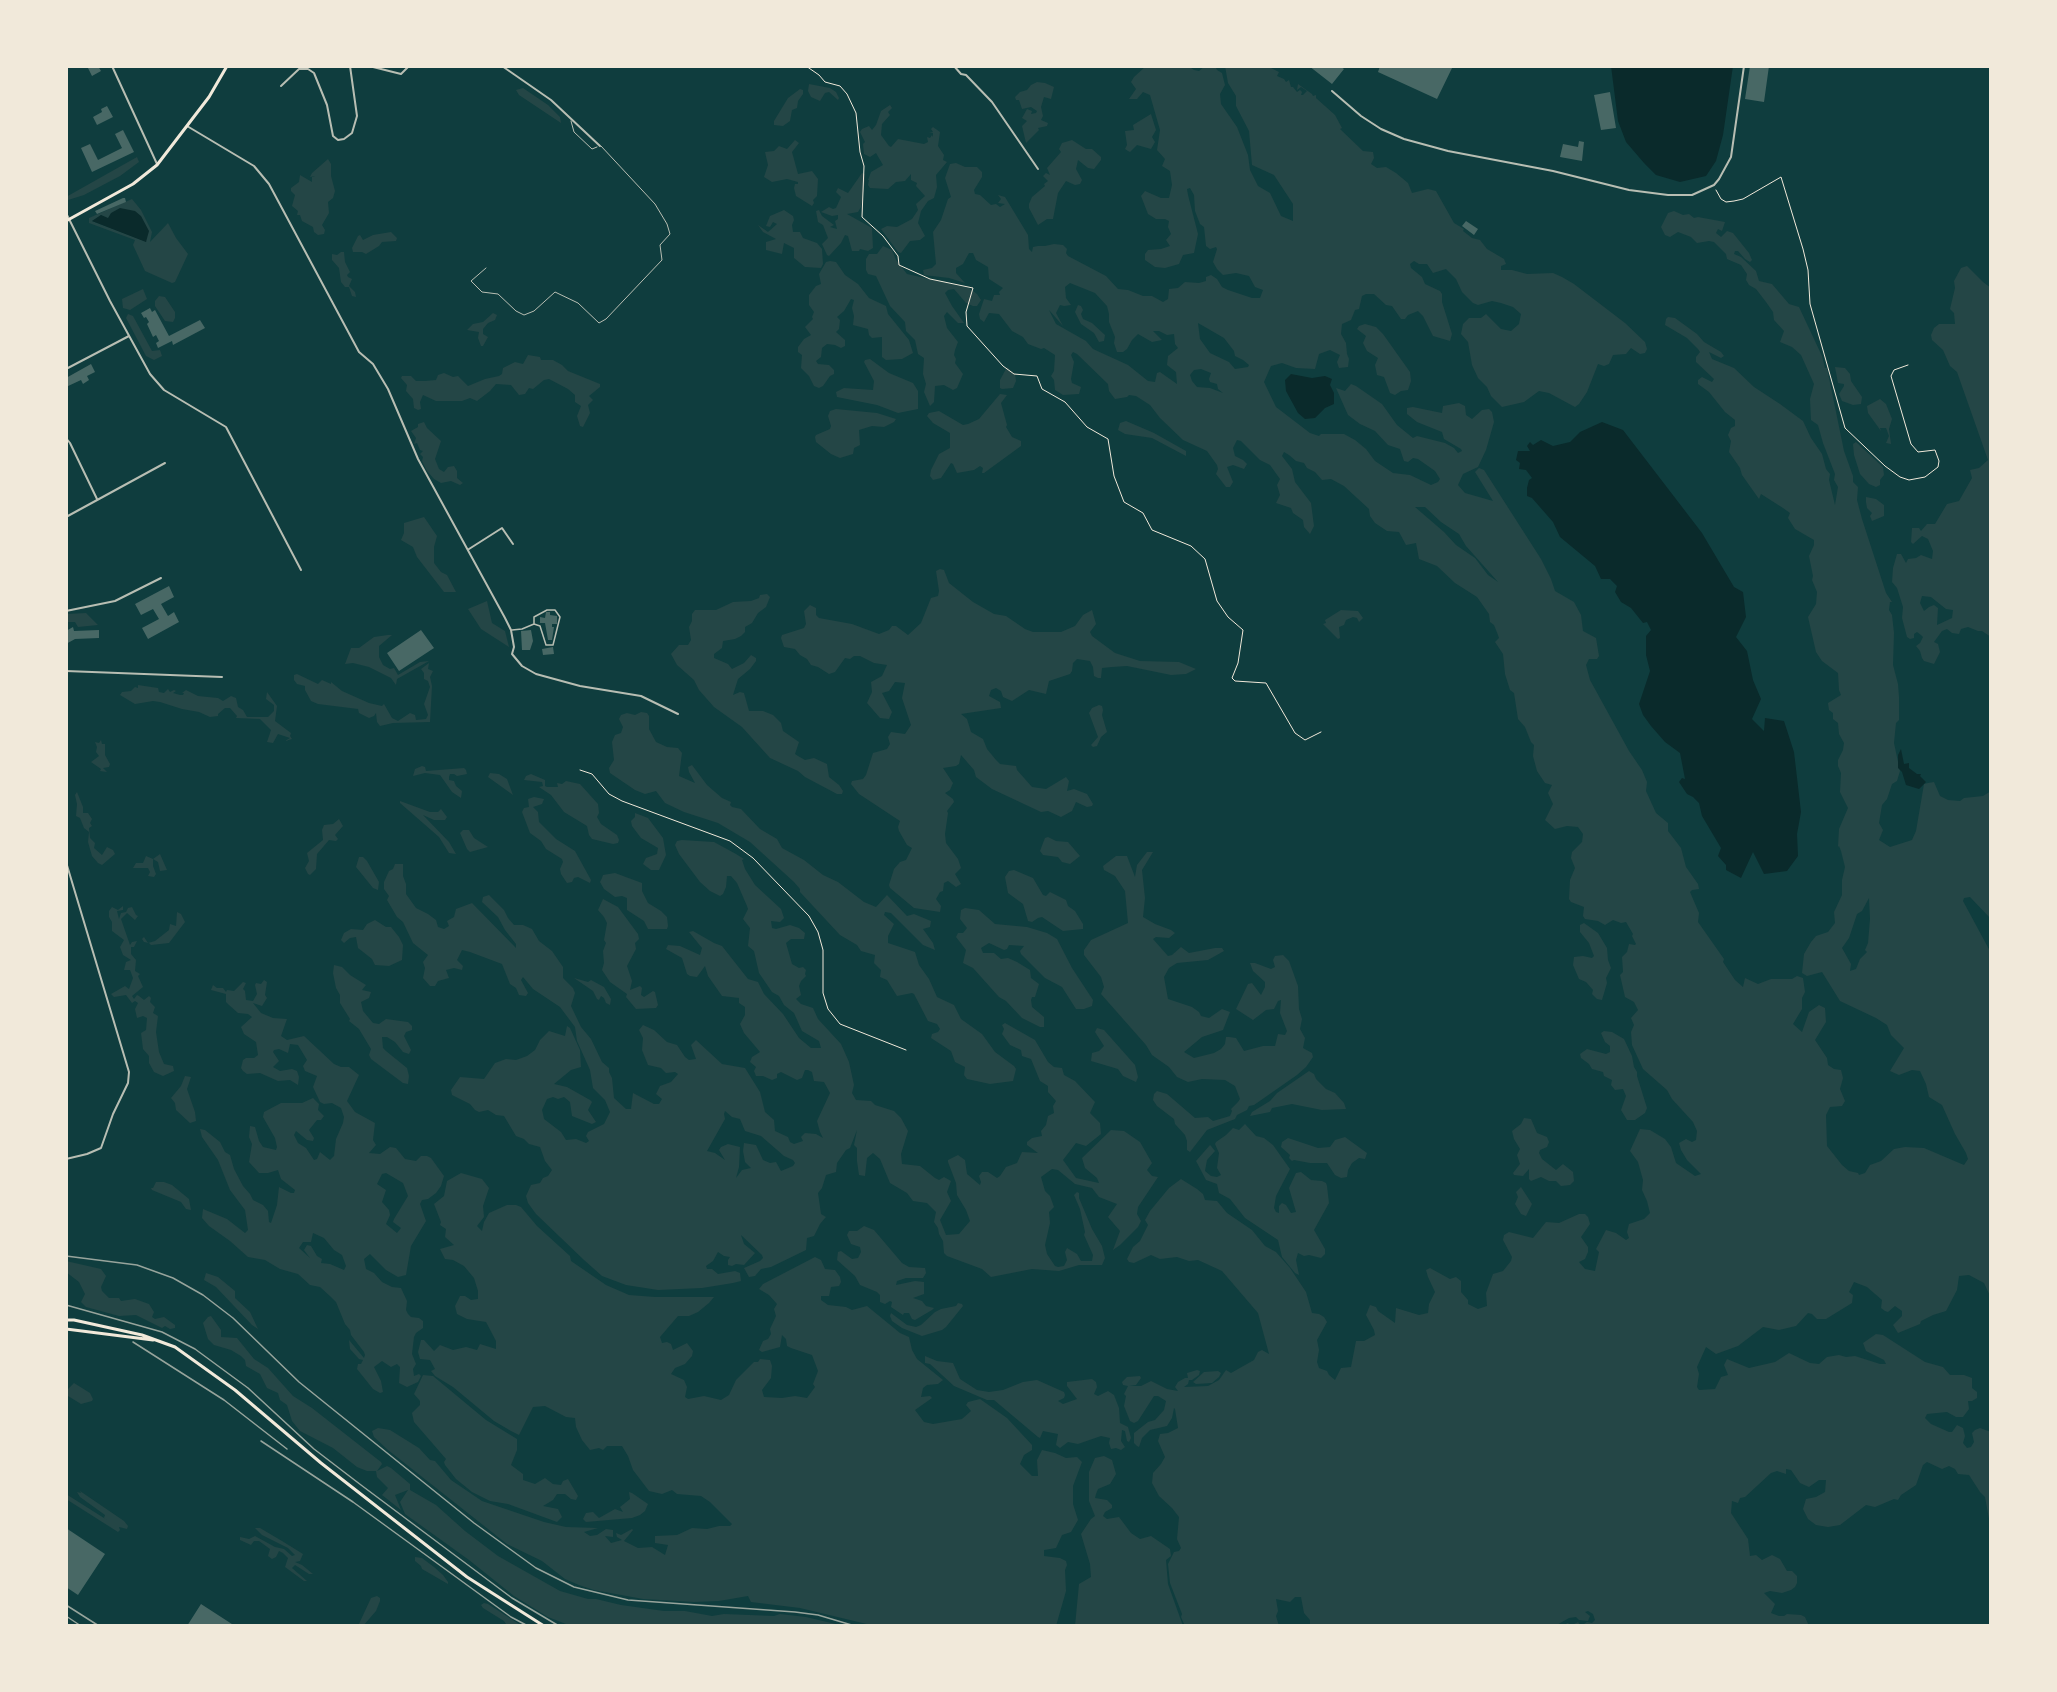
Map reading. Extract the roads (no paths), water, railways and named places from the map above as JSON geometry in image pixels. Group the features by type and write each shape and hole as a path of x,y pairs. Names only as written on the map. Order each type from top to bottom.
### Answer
{"main road":[{"path":"68,220 133,184 158,165 209,97 227,66"},
{"path":"66,1320 142,1335 175,1347 235,1390 321,1463 467,1577 544,1626"},
{"path":"66,1329 161,1341"}],"street":[{"path":"112,66 158,165"},
{"path":"281,86 299,69 308,69 314,73 327,105 333,136 338,140 344,140 352,133 357,116 350,66"},
{"path":"369,66 401,74 409,66"},
{"path":"502,66 551,100 600,146"},
{"path":"954,66 992,102 1038,169"},
{"path":"1332,91 1361,116 1381,129 1404,139 1448,151 1553,171 1650,194 1692,195 1714,185 1727,165 1733,147 1744,66"},
{"path":"187,126 254,166 269,184 359,352 373,363 388,389 418,459 469,549 511,630 514,647 512,654 522,666 536,674 580,686 641,696 678,714"},
{"path":"66,213 150,374 164,390 226,427 301,570"},
{"path":"66,369 129,336"},
{"path":"66,438 98,501"},
{"path":"66,517 165,463"},
{"path":"469,549 502,528 513,544"},
{"path":"66,611 115,602 161,578"},
{"path":"511,630 522,629 534,624 540,626 546,645 552,645 561,617 555,610 547,610 534,617 534,624"},
{"path":"66,671 222,676"},
{"path":"66,862 129,1072 128,1083 113,1114 101,1148 66,1159"}],"lane":[{"path":"486,268 471,281 482,292 498,294 516,311 524,315 534,311 555,292 578,303 599,323 606,319 662,260 660,245 670,234 668,224 655,204 600,146 592,149 574,132 571,119"}],"railway":[{"path":"66,1256 137,1265 173,1278 203,1295 233,1318 299,1382 474,1523 536,1568 574,1587 628,1600 818,1615 855,1626"},
{"path":"66,1305 162,1332 195,1349 248,1388 314,1449 361,1485 512,1598 559,1626"},
{"path":"133,1342 224,1400 287,1449"},
{"path":"261,1441 353,1502 511,1617 528,1626"},
{"path":"66,1605 99,1626"},
{"path":"66,1616 81,1626"}]}
